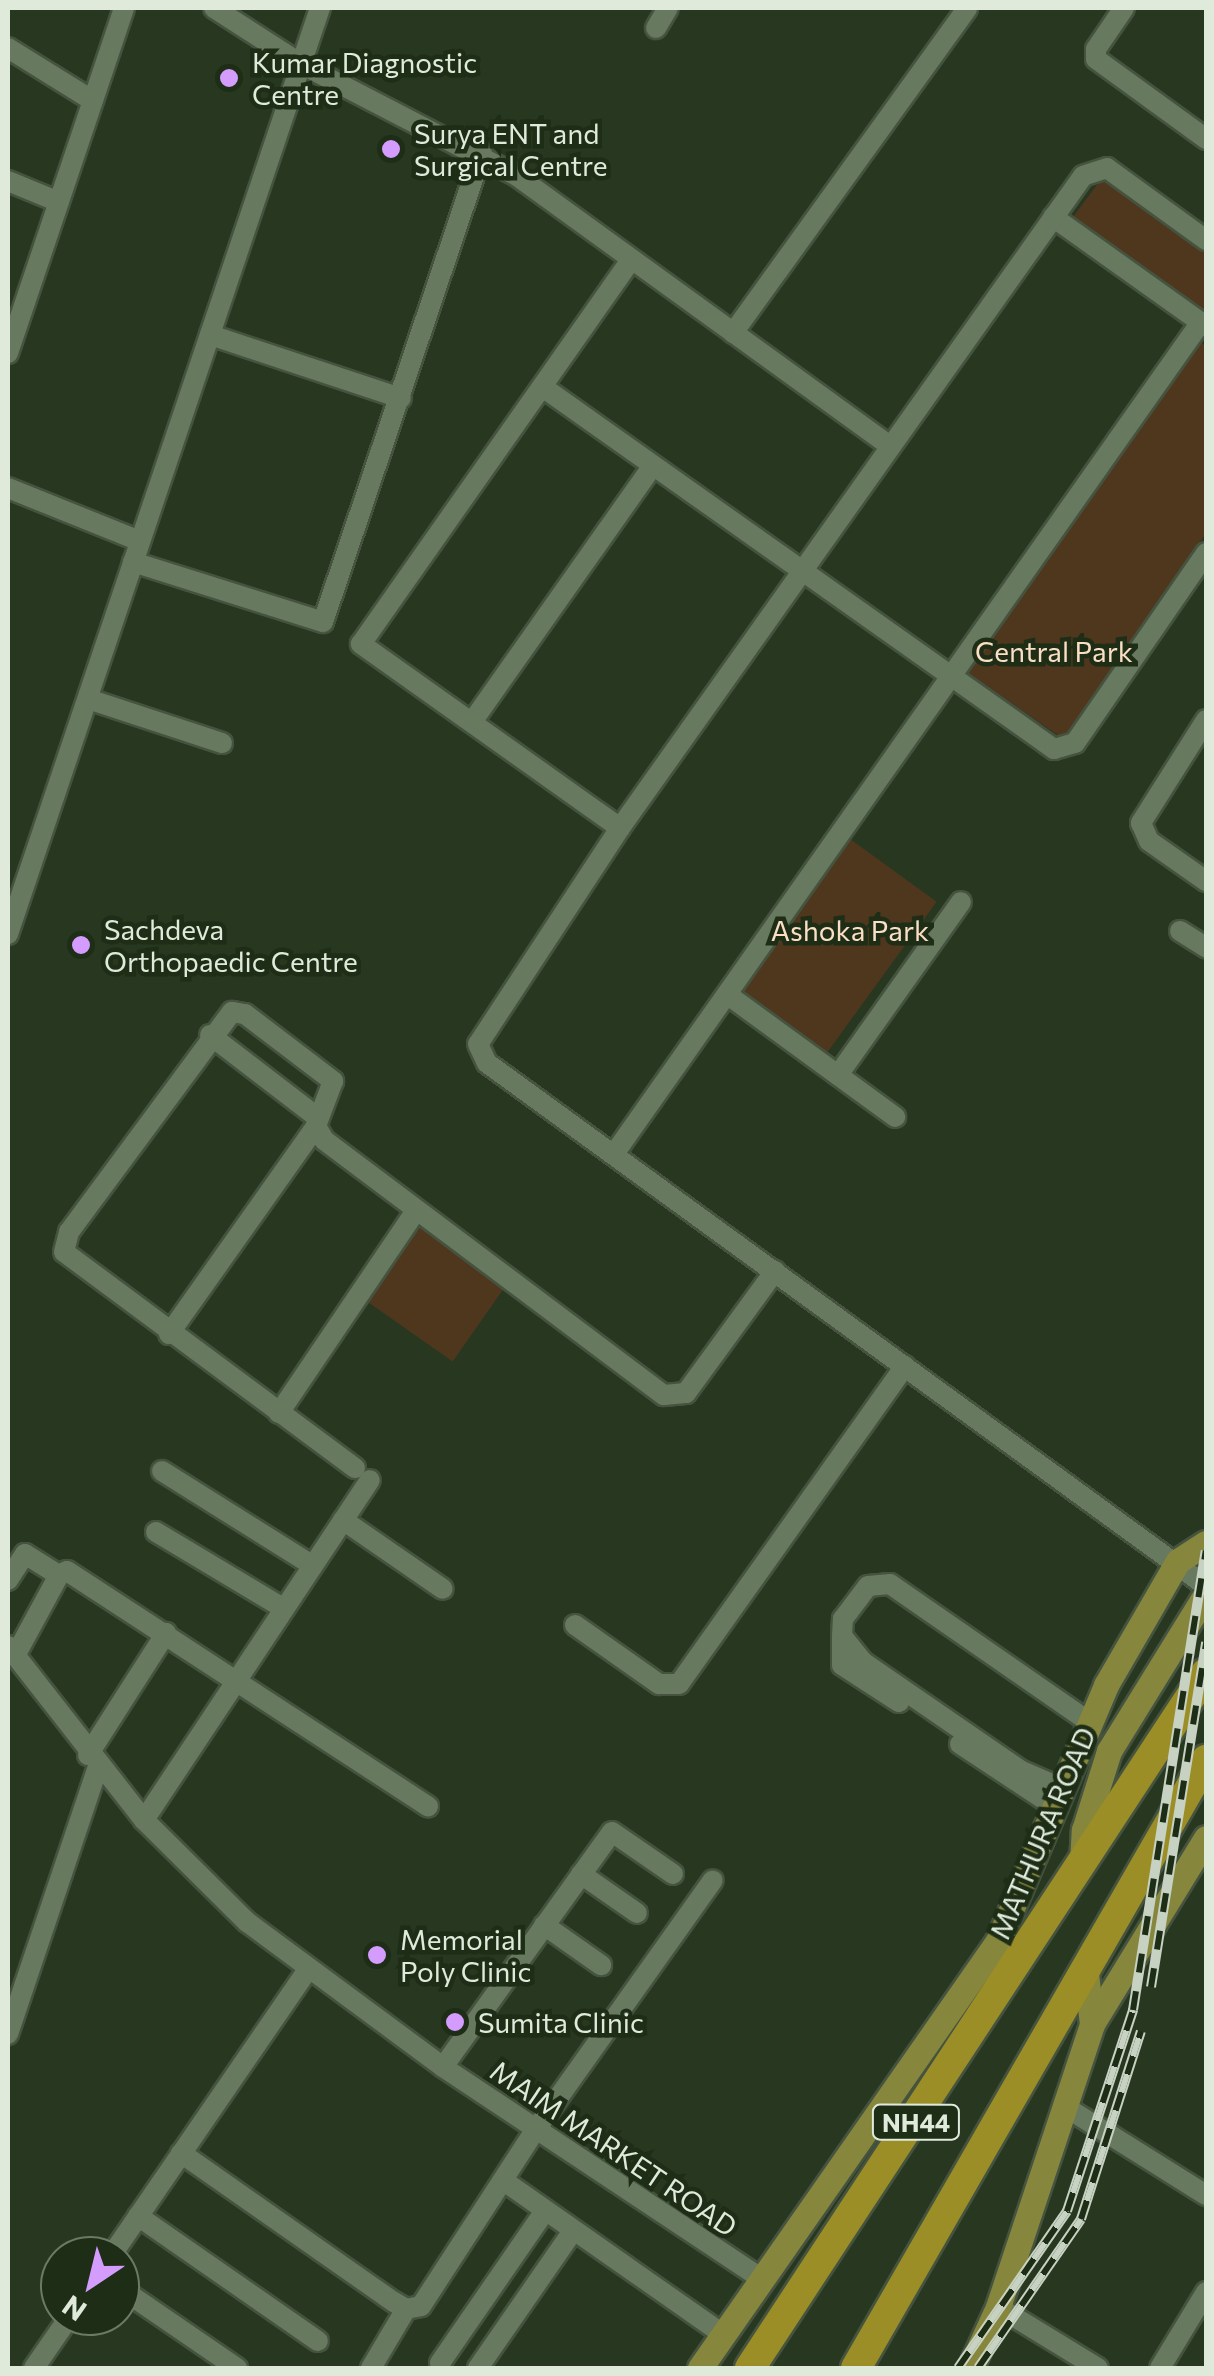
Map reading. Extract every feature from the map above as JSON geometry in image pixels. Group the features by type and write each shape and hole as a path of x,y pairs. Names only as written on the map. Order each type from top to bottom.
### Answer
{"highway":[{"name":"MATHURA ROAD","path":"750,2368 1081,1874 1206,1673"},
{"name":"NH44","path":"856,2368 1206,1760"}],"main road":[{"name":"MATHURA ROAD","path":"700,2368 998,1941 1060,1799 1088,1721 1178,1561 1206,1543"},
{"path":"1081,1874 1084,1830 1109,1751 1206,1590"},
{"path":"970,2368 998,2306 1092,2024 1202,1856"},
{"path":"1085,1965 1092,2024"}],"street":[{"path":"8,353 13,319 59,202 124,8"},
{"path":"214,8 301,64 482,153 629,262 889,444"},
{"path":"8,934 320,8"},
{"path":"656,28 668,8"},
{"path":"733,333 967,8"},
{"path":"1124,8 1096,49 1096,59 1206,139"},
{"path":"8,48 93,101"},
{"path":"133,562 315,624 328,616 482,153"},
{"path":"1206,240 1100,166 1083,176 889,444 620,828 478,1044 487,1063 1178,1561 1206,1590"},
{"path":"8,180 59,202"},
{"path":"614,1154 1204,324 1053,216"},
{"path":"620,828 361,644 629,262"},
{"path":"210,336 401,398"},
{"path":"544,388 1054,749 1069,749 1206,553"},
{"path":"472,722 653,466"},
{"path":"8,488 140,541"},
{"path":"88,699 222,743"},
{"path":"1206,720 1141,824 1149,840 1206,881"},
{"path":"838,1075 961,902"},
{"path":"1180,931 1206,947"},
{"path":"728,995 896,1117"},
{"path":"144,1820 343,1520 363,1474 72,1263 64,1244 210,1035 239,1011 333,1080 317,1122 170,1334"},
{"path":"210,1035 317,1122 324,1140 672,1399 686,1394 775,1271"},
{"path":"278,1413 416,1211"},
{"path":"574,1625 659,1684 679,1684 905,1366"},
{"path":"162,1471 312,1565"},
{"path":"343,1520 442,1589"},
{"path":"156,1532 283,1608"},
{"path":"8,1580 25,1554 59,1574 70,1572 428,1806"},
{"path":"11,1651 59,1574"},
{"path":"928,1716 842,1666 844,1619 868,1586 890,1584 1088,1721"},
{"path":"8,2034 93,1761 166,1633"},
{"path":"842,1636 863,1662 1060,1799"},
{"name":"MAIM MARKET ROAD","path":"11,1651 93,1761 144,1820 216,1894 307,1971 443,2067 764,2280"},
{"path":"960,1744 1060,1799"},
{"path":"443,2067 612,1832 673,1874"},
{"path":"581,1874 637,1913"},
{"path":"371,2368 406,2310 421,2306 536,2129 714,1880"},
{"path":"544,1925 601,1965"},
{"path":"124,2236 307,1971"},
{"path":"1064,2106 1206,2195"},
{"path":"181,2153 406,2310"},
{"path":"504,2181 724,2335"},
{"path":"440,2363 544,2211"},
{"path":"138,2216 318,2342"},
{"path":"478,2368 573,2231"},
{"path":"1160,2368 1206,2292"},
{"path":"140,2302 237,2368"},
{"path":"998,2306 1098,2368"},
{"path":"34,2368 56,2336"}],"green space":[{"path":"1102,178 1206,253 1206,315 1073,217"},
{"name":"Central Park","path":"1199,341 1206,346 1206,533 1065,740 968,673"},
{"name":"Ashoka Park","path":"846,836 937,902 824,1057 733,991"},
{"path":"420,1225 506,1285 453,1361 367,1301"}],"railway":[{"path":"958,2368 1067,2211 1133,2010 1206,1551"},
{"path":"1151,1987 1206,1642"},
{"path":"978,2368 1081,2219 1141,2031"}],"place":[{"name":"Kumar Diagnostic Centre","path":"229,78"},
{"name":"Surya ENT and Surgical Centre","path":"391,149"},
{"name":"Sachdeva Orthopaedic Centre","path":"81,945"},
{"name":"Memorial Poly Clinic","path":"377,1955"},
{"name":"Sumita Clinic","path":"455,2022"}]}
